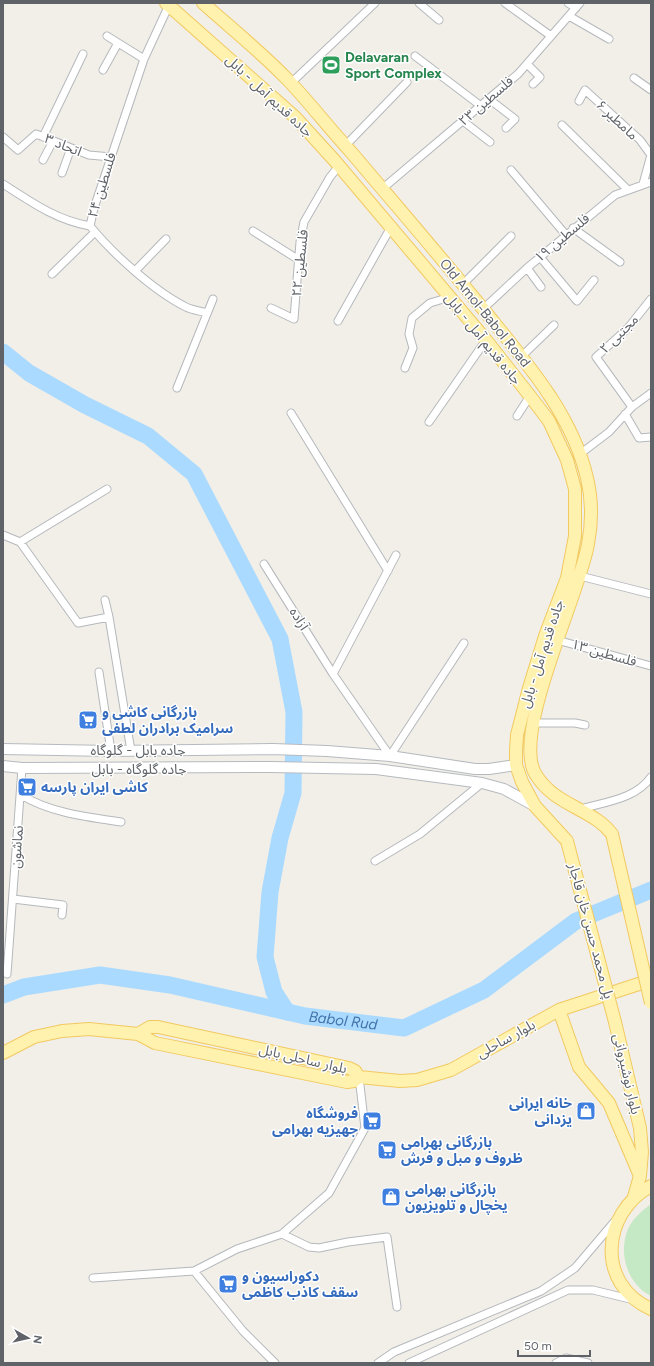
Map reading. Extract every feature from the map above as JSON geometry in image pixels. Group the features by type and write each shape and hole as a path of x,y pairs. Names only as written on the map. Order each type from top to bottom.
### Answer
{"main road":[{"name":"Old Amol-Babol Road","path":"203,3 291,83 382,189 522,356 556,406 574,438 588,480 591,512 588,545 580,576 557,640 534,723 530,747 530,765"},
{"name":"جاده قدیم آمل - بابل","path":"168,4 295,118 339,166 486,340 530,396 548,421 567,460 575,489 575,536 566,578 545,636 529,688 518,735 516,765"},
{"name":"جاده بابل - گلوگاه","path":"3,748 111,751 274,749 390,756"},
{"path":"171,769 172,751"},
{"path":"390,756 475,769 530,765 548,792 599,821 612,834 651,1003"},
{"path":"516,765 522,782 535,806"},
{"name":"جاده گلوگاه - بابل","path":"3,766 22,768 171,769 275,767 376,769 482,783"},
{"path":"482,783 504,789 535,806"},
{"name":"پل محمد حسن خان قاجار","path":"535,806 567,841 615,1022"},
{"name":"بلوار ساحلی","path":"359,1077 400,1081 417,1080 451,1070 559,1010 651,980"},
{"path":"559,1010 579,1067 609,1103 640,1176"},
{"name":"بلوار نوشیروانی","path":"615,1022 640,1128 642,1152 640,1176 634,1197"},
{"name":"بلوار ساحلی بابل","path":"3,1053 34,1036 62,1031 89,1029 138,1034 156,1043 347,1082 354,1082 359,1077"},
{"path":"651,1186 634,1197 619,1216 612,1234 611,1252 615,1271 621,1282 636,1300 651,1309"}],"street":[{"path":"291,83 375,3"},
{"path":"419,3 440,20"},
{"path":"505,3 551,36"},
{"path":"568,3 578,6"},
{"name":"فلسطین ۲۴","path":"168,4 144,59 94,208 90,226 159,290 187,308 207,313"},
{"name":"فلسطین ۲۳","path":"382,189 518,74 578,6"},
{"path":"569,16 609,39"},
{"path":"107,36 144,59"},
{"path":"103,70 118,43"},
{"path":"42,137 83,54"},
{"path":"415,56 481,106"},
{"path":"527,64 540,77 533,84"},
{"path":"634,78 651,90"},
{"path":"345,146 407,82"},
{"name":"مامطیر ۶","path":"579,101 585,90 640,140 651,155 643,184"},
{"path":"489,99 515,119 506,128"},
{"path":"463,121 490,142"},
{"path":"562,125 628,190"},
{"name":"اتحاد ۳","path":"3,137 18,150 36,134 89,155 111,157"},
{"path":"42,160 53,141"},
{"path":"62,172 71,148"},
{"name":"فلسطین ۲۲","path":"271,308 294,319 304,222 330,177 339,166"},
{"path":"511,170 566,235"},
{"name":"فلسطین ۱۹","path":"483,309 573,228 615,195 651,182"},
{"path":"3,184 43,209 70,222 90,226"},
{"path":"338,321 391,227"},
{"path":"573,228 620,262"},
{"path":"253,231 299,260"},
{"path":"52,274 95,232"},
{"path":"463,284 511,236"},
{"path":"136,270 166,239"},
{"path":"540,257 577,301 594,280"},
{"path":"527,268 541,287"},
{"path":"405,368 413,348 409,334 412,318 430,303 450,297"},
{"path":"177,388 213,299"},
{"name":"مجتبی ۲","path":"632,407 596,357 628,328 651,299"},
{"path":"522,356 554,325"},
{"path":"429,422 486,340"},
{"path":"580,454 609,432 632,407 651,392"},
{"path":"518,416 530,396"},
{"path":"291,413 388,571"},
{"path":"625,414 639,438 651,437"},
{"path":"20,542 107,489"},
{"path":"3,535 20,542 78,623 109,617"},
{"path":"333,674 396,555"},
{"name":"آزاده","path":"264,564 333,674 390,756"},
{"path":"580,576 651,594"},
{"path":"105,600 132,751"},
{"name":"فلسطین ۱۳","path":"557,640 651,666"},
{"path":"390,756 464,642"},
{"path":"100,672 111,751"},
{"path":"534,723 575,723 585,725"},
{"name":"نماشون","path":"7,974 22,768"},
{"path":"578,810 627,796 644,787 651,777"},
{"path":"375,861 420,834 482,783"},
{"path":"21,795 34,803 78,816 121,822"},
{"path":"13,900 63,905 62,915"},
{"path":"3,933 10,936"},
{"path":"94,1278 194,1272 237,1249 282,1234 329,1193 365,1128 359,1077"},
{"path":"378,1363 394,1352 541,1291 575,1268 619,1216"},
{"path":"282,1234 309,1247 320,1248 348,1242 387,1237 397,1307"},
{"path":"194,1272 243,1331 275,1363"},
{"path":"409,1363 568,1290 593,1290 636,1300"},
{"path":"556,1363 566,1358 588,1363"}],"green space":[{"path":"651,1204 651,1296 636,1284 631,1276 627,1267 624,1248 625,1238 632,1221"}],"waterway":[{"path":"3,352 29,373 85,405 148,436 194,474 280,639 294,712 293,793 280,838 270,892 265,957 274,992 287,1012"},
{"name":"Babol Rud","path":"3,995 24,987 100,975 170,985 305,1016 404,1028 484,990 576,921 651,890"}],"place":[{"name":"Delavaran Sport Complex","path":"331,65"},
{"name":"بازرگانی کاشی و سرامیک برادران لطفی","path":"88,720"},
{"name":"کاشی ایران پارسه","path":"27,787"},
{"name":"خانه ایرانی یزدانی","path":"586,1111"},
{"name":"فروشگاه جهیزیه بهرامی","path":"372,1121"},
{"name":"بازرگانی بهرامی ظروف و مبل و فرش","path":"387,1150"},
{"name":"بازرگانی بهرامی یخچال و تلویزیون","path":"391,1197"},
{"name":"دکوراسیون و سقف کاذب کاظمی","path":"228,1284"}]}
